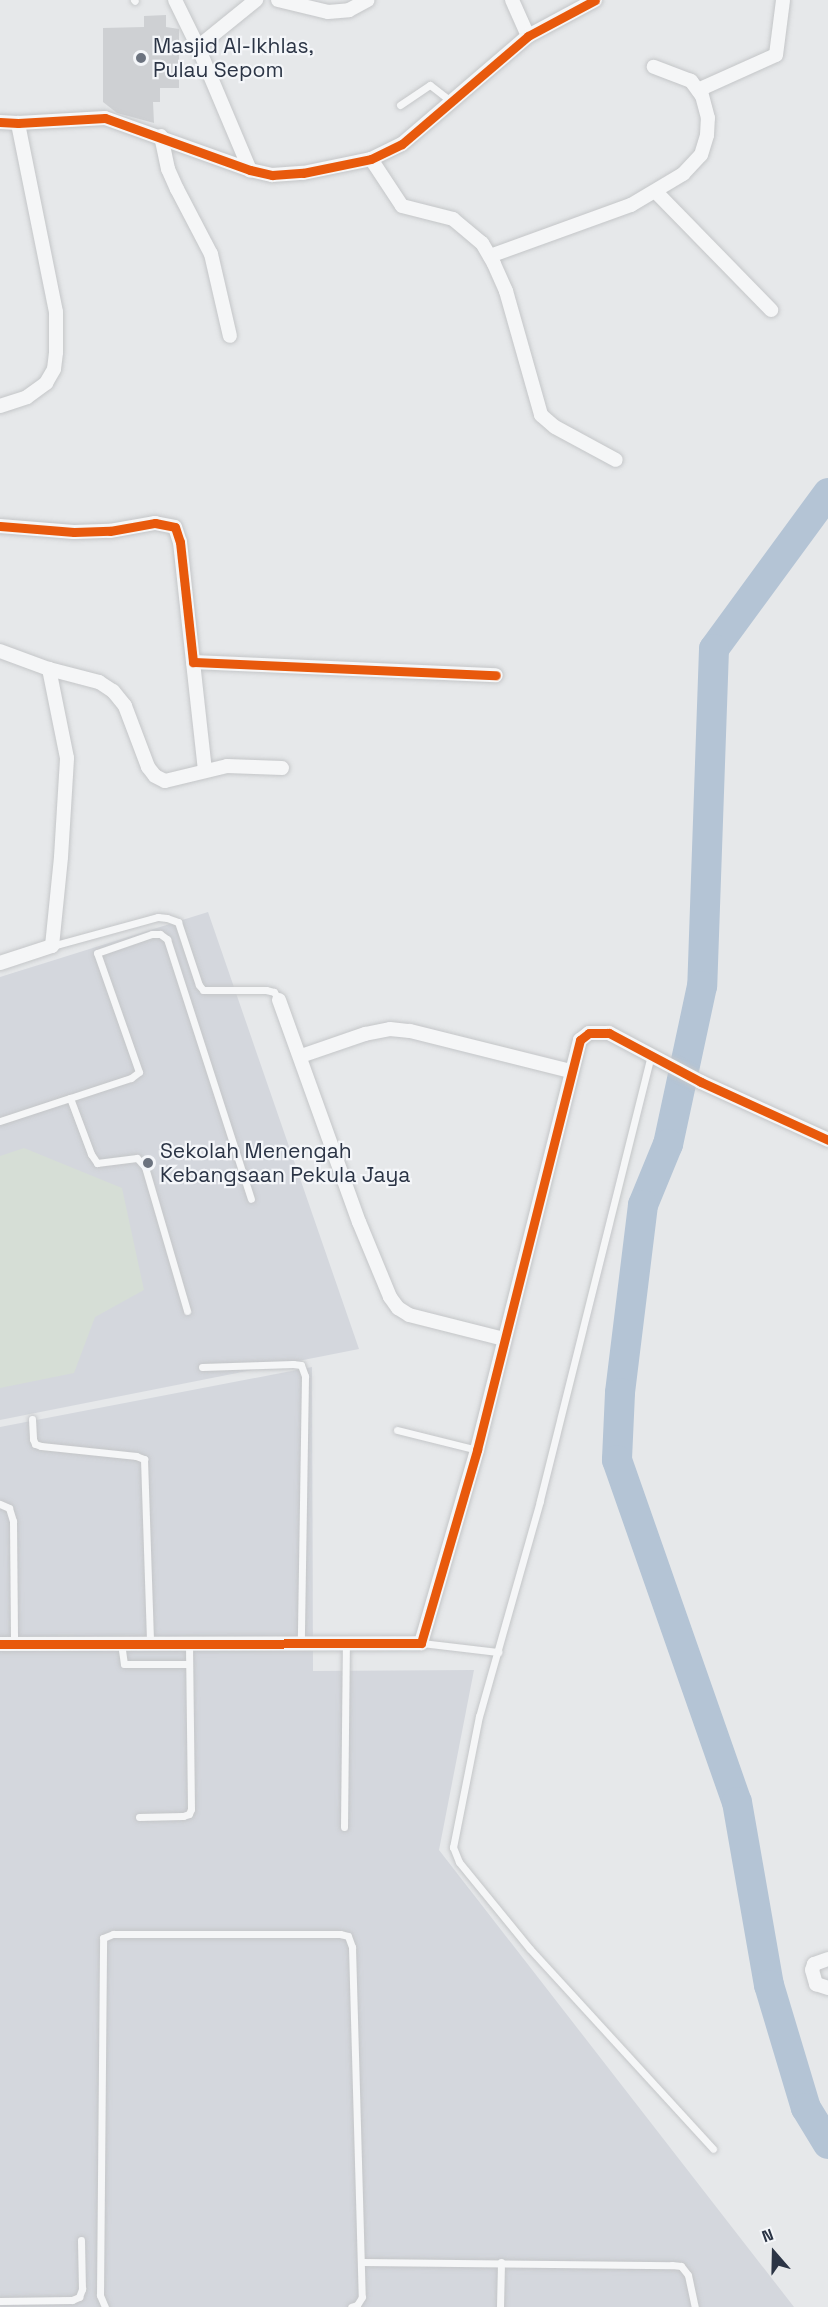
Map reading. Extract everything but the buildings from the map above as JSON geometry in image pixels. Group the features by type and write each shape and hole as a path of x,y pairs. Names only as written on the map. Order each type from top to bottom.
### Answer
{"street":[{"path":"175,0 198,46 250,170"},
{"path":"198,46 256,0"},
{"path":"278,0 328,12 349,10 368,0"},
{"path":"512,0 528,36"},
{"path":"0,122 105,118 161,136 250,170 285,175 371,159 402,144 453,103 528,36 595,0"},
{"path":"698,90 776,55 783,0"},
{"path":"490,256 631,205 683,174 701,155 707,135 708,118 702,96 691,81 654,67"},
{"path":"0,406 27,397 46,383 54,369 56,352 56,312 18,123"},
{"path":"161,136 168,169 211,254 230,336"},
{"path":"371,159 402,206 453,219 468,229 490,256 506,291 541,415 555,427 616,460"},
{"path":"656,192 771,310"},
{"path":"0,526 74,532 110,531 155,523 175,527 180,542 205,770"},
{"path":"0,651 49,669 99,682 113,691 125,706 131,727 155,776 165,781 227,766 282,768"},
{"path":"193,662 496,675"},
{"path":"0,963 52,946 61,857 67,758 49,669"},
{"path":"279,1000 381,1279 398,1308 409,1315 504,1339"},
{"path":"301,1056 365,1034 390,1029 410,1030 571,1071"},
{"path":"7,1644 420,1643 477,1450 571,1071 580,1040 590,1032 609,1033 701,1082 828,1140"},
{"path":"818,1981 814,1964 828,1959"}],"lane":[{"path":"400,105 430,85 453,103"},
{"path":"52,946 158,917 167,918 178,922 199,985 203,990 266,990 274,992 279,1000"},
{"path":"0,1121 131,1078 139,1072 97,953 152,934 160,934 167,939 250,1199"},
{"path":"651,1055 540,1501 478,1716 453,1846 459,1862 530,1949 713,2149"},
{"path":"70,1098 91,1154 97,1163 137,1158 145,1167 187,1311"},
{"path":"202,1367 301,1365 305,1376 301,1643"},
{"path":"32,1419 35,1444 136,1456 144,1459 150,1643"},
{"path":"397,1430 477,1450"},
{"path":"0,1504 9,1508 13,1521 7,1644"},
{"path":"139,1817 183,1816 189,1814 191,1809 189,1643"},
{"path":"344,1827 346,1643"},
{"path":"420,1643 498,1652"},
{"path":"121,1644 124,1664 189,1664"},
{"path":"105,2307 100,2295 101,1947 103,1938 113,1934 348,1936 352,1947 362,2262 362,2297 357,2305 351,2307"},
{"path":"0,2301 72,2300 79,2297 82,2289 81,2240"},
{"path":"362,2262 681,2266 688,2275 695,2307"},
{"path":"500,2307 501,2262"}],"shaded area":[{"name":"Sekolah Menengah Kebangsaan Pekula Jaya","path":"208,912 359,1349 0,1420 0,977"},
{"path":"24,1148 122,1188 144,1290 95,1317 74,1373 0,1388 0,1156"},
{"path":"312,1367 313,1671 474,1670 439,1850 794,2307 0,2307 0,1427"}],"waterway":[{"path":"828,493 714,649 702,986 668,1144 643,1205 620,1393 617,1460 737,1802 769,1985 806,2108 828,2144"}],"cycle path":[{"path":"0,122 105,118 250,170 272,175 303,173 371,159 402,144 528,36 595,0"},
{"path":"0,526 74,532 110,531 155,523 175,527 180,542 193,662 496,675"},
{"path":"0,1644 421,1643 477,1450 580,1040 589,1033 609,1033 701,1082 828,1140"}],"place":[{"name":"Masjid Al-Ikhlas, Pulau Sepom","path":"141,58"},
{"name":"Sekolah Menengah Kebangsaan Pekula Jaya","path":"148,1163"}]}
